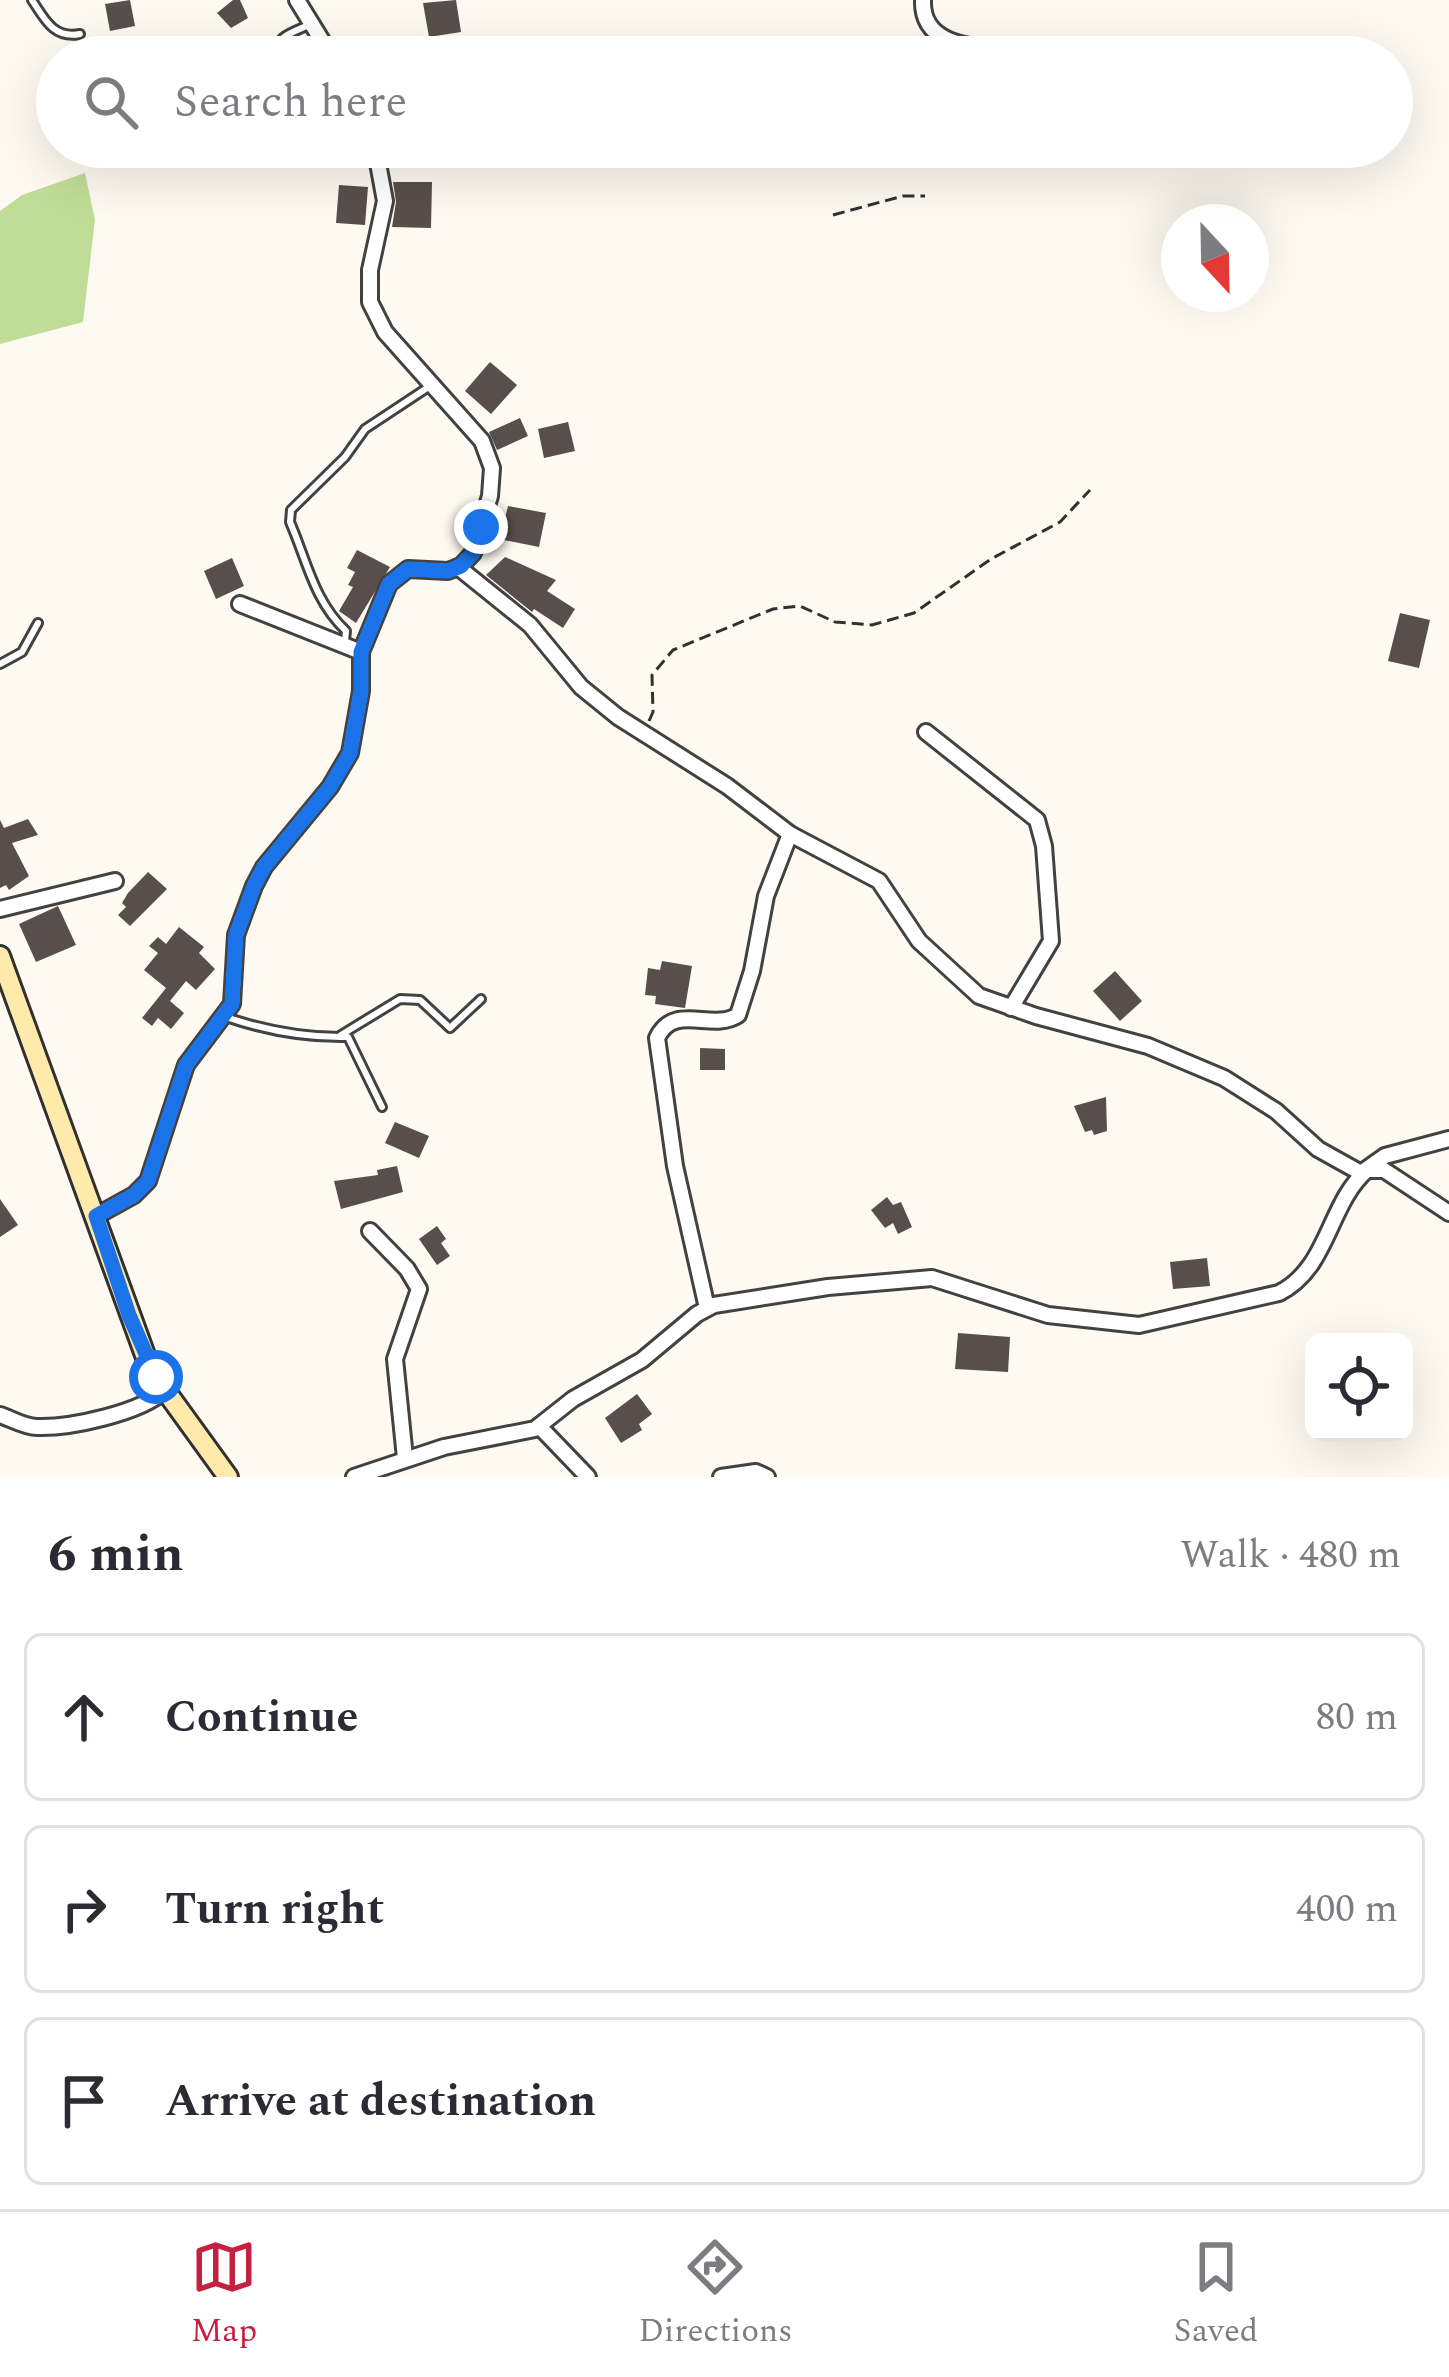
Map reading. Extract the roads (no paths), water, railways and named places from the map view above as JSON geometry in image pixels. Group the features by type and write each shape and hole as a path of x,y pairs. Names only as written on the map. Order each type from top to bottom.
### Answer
{"main road":[{"path":"0,956 129,1315 165,1390 228,1477"}],"street":[{"path":"297,0 319,36"},
{"path":"923,0 928,22 945,36"},
{"path":"96,1216 134,1195 148,1181 186,1065 226,1016 235,988 236,935 254,886 264,867 330,787 350,753 361,691 361,652 370,623 398,574 408,569 458,567 468,560 490,496 491,468 482,442 385,332 370,302 370,270 385,201 379,168"},
{"path":"458,567 530,625 581,687 644,734 790,834 879,881 928,952 979,996 1148,1046 1224,1078 1276,1111 1318,1149 1361,1173"},
{"path":"240,604 361,652"},
{"path":"926,732 1036,820 1044,846 1051,941 1011,1008"},
{"path":"707,1308 675,1166 657,1038 662,1028 677,1020 727,1022 738,1015 766,896 790,834"},
{"path":"0,909 115,881"},
{"path":"354,1477 405,1458 539,1426 573,1399 642,1360 707,1308 812,1289 932,1278 1048,1315 1155,1323 1292,1286 1312,1265 1361,1173 1385,1156 1449,1139"},
{"path":"1361,1173 1384,1170 1449,1213"},
{"path":"370,1231 407,1269 418,1289 395,1359 405,1458"},
{"path":"0,1414 42,1427 136,1408 165,1390"},
{"path":"539,1426 588,1477"},
{"path":"722,1477 756,1472 766,1477"}],"lane":[{"path":"32,0 55,31 80,34"},
{"path":"283,36 312,24"},
{"path":"344,646 346,631 317,596 290,522 291,510 333,470 365,429 433,384"},
{"path":"0,664 22,652 38,623"},
{"path":"338,1037 400,999 420,1000 451,1028 481,999"},
{"path":"226,1016 262,1029 348,1037 382,1107"}]}
